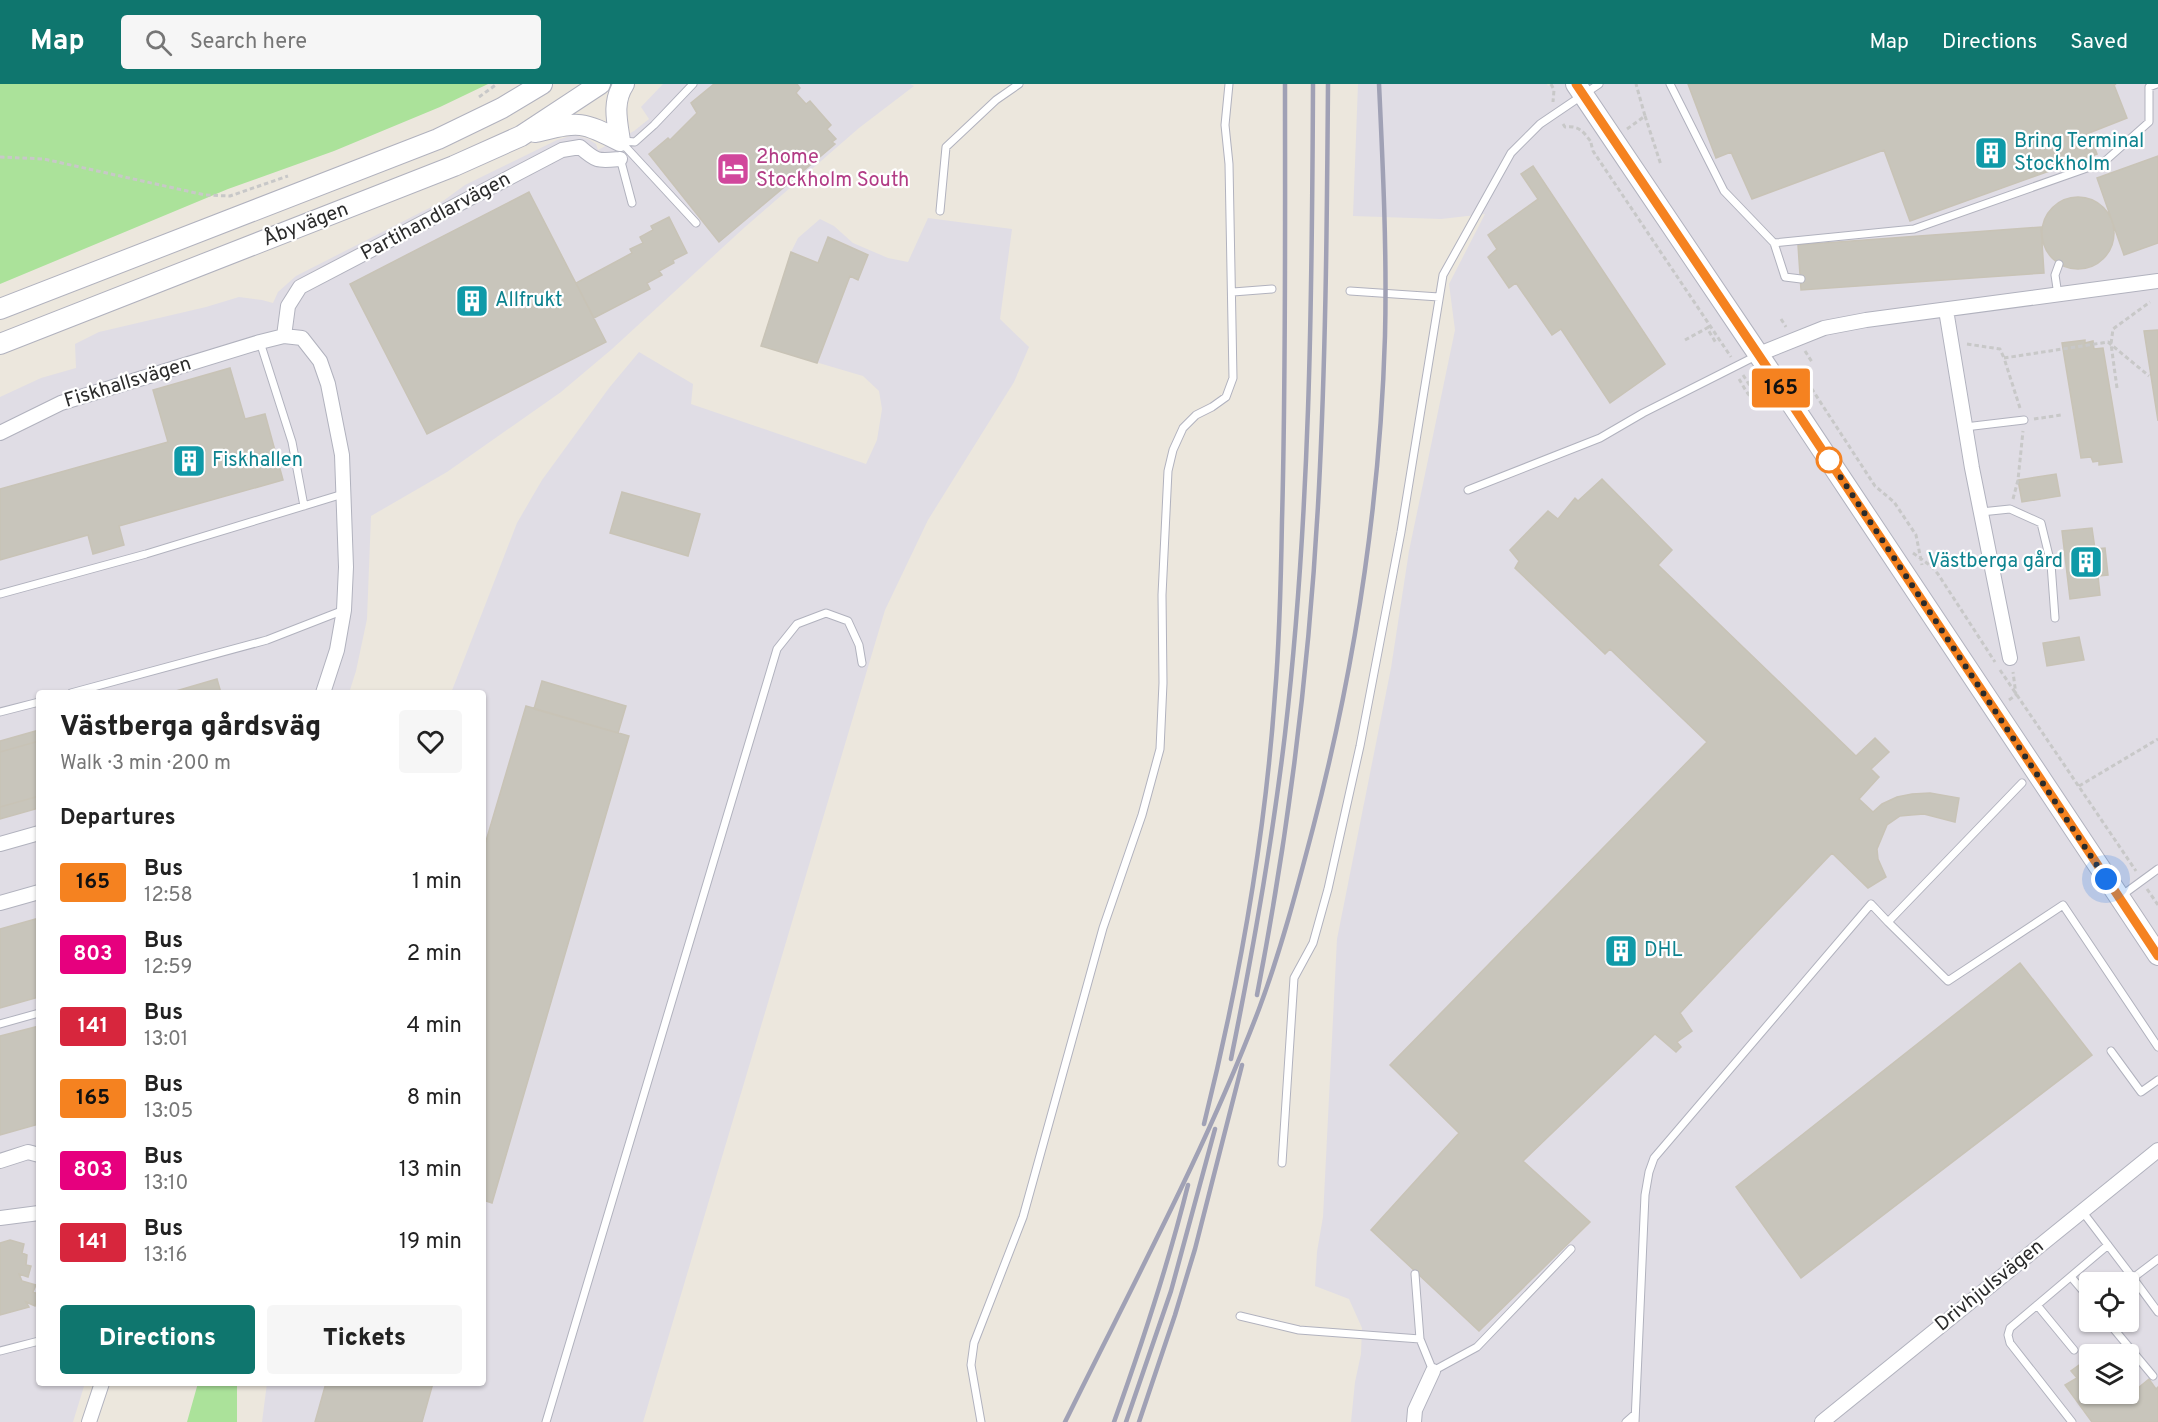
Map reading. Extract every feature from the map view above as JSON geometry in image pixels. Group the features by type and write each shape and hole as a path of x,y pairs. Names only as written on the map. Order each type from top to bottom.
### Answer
{"street":[{"name":"Åbyvägen","path":"0,309 438,139 502,108 542,84"},
{"name":"Åbyvägen","path":"0,344 396,190 521,136 600,84"},
{"path":"620,150 615,108 624,84"},
{"path":"1586,88 1612,138 1759,354 2158,956"},
{"path":"521,136 581,124 593,126 620,150"},
{"name":"Partihandlarvägen","path":"284,336 288,306 300,286 562,150 580,147 591,157 600,161 620,150"},
{"path":"1759,354 1824,327 2158,281"},
{"path":"1946,310 1965,427 2010,658"},
{"path":"260,342 284,336 302,338 320,361 328,384 342,455 346,567 344,610 337,650 325,690"},
{"name":"Fiskhallsvägen","path":"0,433 61,403 260,342"},
{"path":"0,844 36,834"},
{"path":"0,903 36,893"},
{"name":"Drivhjulsvägen","path":"1821,1422 2158,1150"},
{"path":"0,1161 28,1152 36,1154"},
{"path":"0,1218 36,1213"},
{"path":"1414,1422 1414,1410 1433,1371"},
{"path":"89,1422 101,1386"}],"lane":[{"path":"620,150 654,126 693,84"},
{"path":"940,211 946,147 996,100 1019,84"},
{"path":"981,1422 971,1365 974,1343 1023,1218 1103,928 1142,815 1160,749 1163,683 1162,595 1168,471 1173,450 1183,428 1196,415 1226,397 1232,387 1233,292 1229,164 1225,125 1228,84"},
{"path":"1670,84 1724,191 1774,243 1785,277 1801,279"},
{"path":"1774,243 1914,229 2104,162 2150,122 2149,87 2157,84"},
{"path":"1282,1163 1294,978 1313,943 1328,889 1362,735 1397,554 1443,275 1511,153 1540,124 1586,88"},
{"path":"620,150 632,203"},
{"path":"620,150 696,223"},
{"path":"2058,295 2055,275 2059,264"},
{"path":"1233,292 1272,289"},
{"path":"1350,291 1439,297"},
{"path":"260,342 292,442 304,506"},
{"path":"1468,490 1600,438 1643,413 1759,354"},
{"path":"1965,427 2024,420"},
{"path":"0,594 146,554 343,494"},
{"path":"1981,512 2010,509 2041,523 2051,564 2055,618"},
{"path":"82,690 267,640 344,610"},
{"path":"546,1422 777,649 797,624 826,613 848,621 859,645 862,663"},
{"path":"0,712 36,703"},
{"path":"1888,922 2022,783"},
{"path":"2119,898 2158,869"},
{"path":"1626,1422 1635,1418 1646,1195 1649,1172 1654,1158 1871,904 1948,981 2063,905 2158,1047"},
{"path":"0,1024 36,1014"},
{"path":"2111,1051 2141,1092 2158,1080"},
{"path":"2082,1211 2128,1272"},
{"path":"2072,1422 2010,1343 2008,1335 2010,1328 2072,1278 2108,1245"},
{"path":"1414,1274 1420,1339 1433,1371 1477,1347 1571,1250"},
{"path":"2139,1273 2158,1259"},
{"path":"2072,1278 2079,1286"},
{"path":"2139,1286 2158,1312"},
{"path":"2037,1305 2073,1350"},
{"path":"1240,1316 1299,1330 1420,1339"},
{"path":"2116,1332 2153,1376"},
{"path":"0,1351 36,1342"}],"path":[{"path":"472,103 497,84"},
{"path":"1636,84 1661,165"},
{"path":"1593,151 1645,116"},
{"path":"1591,143 1593,151 1719,339"},
{"path":"0,157 44,159 205,195 230,196 292,174"},
{"path":"2117,388 2111,344 2112,328 2150,302"},
{"path":"1685,340 1707,328"},
{"path":"1950,342 2000,350 2004,358 2024,420 2018,480 2010,509"},
{"path":"2004,358 2108,342 2149,376"},
{"path":"1739,379 1751,399 1759,403 1766,399 1755,395 1744,376"},
{"path":"1795,377 1806,380 1875,486 1894,502 1916,535 1920,558 1926,573"},
{"path":"2024,420 2061,415"},
{"path":"1908,548 1938,574 2016,695 2158,905"},
{"path":"2010,658 2016,695"},
{"path":"2008,700 2016,695"},
{"path":"2079,786 2158,739"}],"shaded area":[{"path":"663,84 910,84 914,86 859,128 561,392 447,472 371,516 367,619 350,690 36,690 36,1386 84,1386 73,1422 0,1422 0,397 41,378 76,368 75,344 99,332 239,297 273,303 278,292 296,276 443,201 465,185 557,140 574,135 596,144 598,150 634,131 649,119 641,107"},
{"path":"1358,84 1547,84 1548,86 1551,84 2158,84 2158,1422 1351,1422 1355,1382 1361,1354 1362,1328 1349,1299 1315,1286 1317,1252 1323,1217 1337,939 1391,668 1409,551 1455,330 1449,284 1485,214 1441,219 1353,216"},
{"path":"928,218 1012,229 1000,319 1029,347 1014,382 928,520 885,610 643,1422 262,1422 267,1386 486,1386 486,690 452,690 517,523 542,480 609,388 639,352 693,384 691,404 866,464 877,440 882,409 879,391 863,376 761,346 791,252 798,238 820,219 834,226 853,243 888,258 908,262"}],"green space":[{"path":"0,84 488,84 440,107 334,151 228,189 0,284"},
{"path":"197,1386 237,1386 237,1422 187,1422"}],"building":[{"name":"2home Stockholm South","path":"714,84 797,84 800,88 796,93 806,104 810,101 831,125 827,129 836,139 832,142 835,144 719,242 649,154 668,138 670,140 697,113 691,103"},
{"name":"Bring Terminal Stockholm","path":"1688,84 2116,84 2114,85 2127,118 2089,133 2097,154 1910,221 1884,150 1752,199 1731,152 1716,158"},
{"path":"2158,156 2158,243 2124,255 2097,178"},
{"path":"1533,166 1665,364 1610,403 1561,329 1552,335 1516,283 1509,288 1488,257 1497,249 1488,235 1538,199 1521,174"},
{"name":"Allfrukt","path":"529,192 606,342 427,434 350,284"},
{"path":"2078,197 2098,203 2108,213 2114,233 2108,253 2098,263 2078,269 2058,263 2048,253 2042,233 2048,213 2058,203"},
{"path":"669,217 687,253 659,271 662,275 647,283 650,289 594,318 576,283 632,253 630,249 643,243 640,237 653,230 651,226"},
{"path":"2041,227 2044,273 1801,290 1798,245"},
{"path":"828,237 868,255 858,280 850,276 817,363 761,346 791,252 818,263"},
{"path":"2158,330 2158,421 2144,331"},
{"path":"2085,340 2085,343 2093,341 2094,349 2103,348 2122,462 2099,465 2099,461 2093,462 2091,457 2081,458 2062,343"},
{"name":"Fiskhallen","path":"230,368 245,419 265,414 283,480 119,526 124,545 93,554 88,535 0,560 0,489 168,442 153,390"},
{"path":"2056,474 2060,496 2022,502 2018,480"},
{"name":"DHL","path":"1602,479 1672,550 1658,565 1856,756 1875,738 1889,752 1871,769 1879,777 1859,799 1873,812 1882,804 1897,797 1912,794 1930,793 1959,798 1955,822 1924,814 1900,816 1887,825 1877,849 1878,859 1886,877 1868,888 1832,853 1680,1013 1692,1031 1677,1042 1681,1047 1676,1052 1655,1034 1523,1161 1590,1222 1479,1331 1371,1230 1459,1133 1390,1065 1707,742 1610,649 1605,654 1515,568 1519,561 1510,550 1548,511 1558,519 1575,498 1578,501"},
{"path":"622,492 700,514 688,556 610,533"},
{"name":"Västberga gård","path":"2092,528 2095,549 2105,548 2108,575 2098,576 2100,595 2070,599 2062,531"},
{"path":"2079,637 2084,660 2047,666 2043,643"},
{"path":"217,679 220,690 179,690"},
{"path":"542,681 626,706 618,733 534,709"},
{"path":"526,706 629,736 492,1203 486,1201 486,841"},
{"path":"36,731 36,742 0,752 0,741"},
{"path":"36,742 36,797 0,807 0,752"},
{"path":"36,797 36,809 0,819 0,807"},
{"path":"36,919 36,998 0,1008 0,929"},
{"path":"2020,963 2092,1055 1801,1278 1736,1187"},
{"path":"36,1027 36,1125 0,1135 0,1036"},
{"path":"10,1240 24,1244 22,1253 27,1255 26,1265 31,1266 28,1277 19,1274 22,1281 36,1285 33,1292 36,1293 35,1306 26,1302 29,1307 0,1315 0,1243"},
{"path":"2079,1365 2079,1404 2139,1404 2139,1387 2149,1379 2156,1389 2158,1387 2158,1422 2092,1422 2065,1385 2077,1378 2071,1371"},
{"path":"325,1386 432,1386 422,1422 315,1422"}],"railway":[{"path":"1204,1124 1217,1071 1249,910 1265,802 1277,672 1284,411 1285,84"},
{"path":"1231,1059 1268,856 1280,775 1300,572 1308,409 1313,84"},
{"path":"1257,995 1290,797 1312,599 1324,370 1328,84"},
{"path":"1065,1422 1192,1166 1238,1062 1282,942 1328,767 1353,646 1378,461 1385,336 1379,84"},
{"path":"1139,1422 1195,1249 1242,1065"},
{"path":"1126,1422 1171,1291 1215,1129"},
{"path":"1114,1422 1154,1304 1188,1185"}],"bus line":[{"name":"165","path":"1576,84 2158,956"}],"place":[{"name":"Bring Terminal Stockholm","path":"1991,153"},
{"name":"2home Stockholm South","path":"733,169"},
{"name":"Allfrukt","path":"472,301"},
{"name":"Fiskhallen","path":"189,461"},
{"name":"Västberga gård","path":"2086,562"},
{"name":"DHL","path":"1621,951"}],"route":[{"path":"1829,460 1826,455 2106,879"}]}
